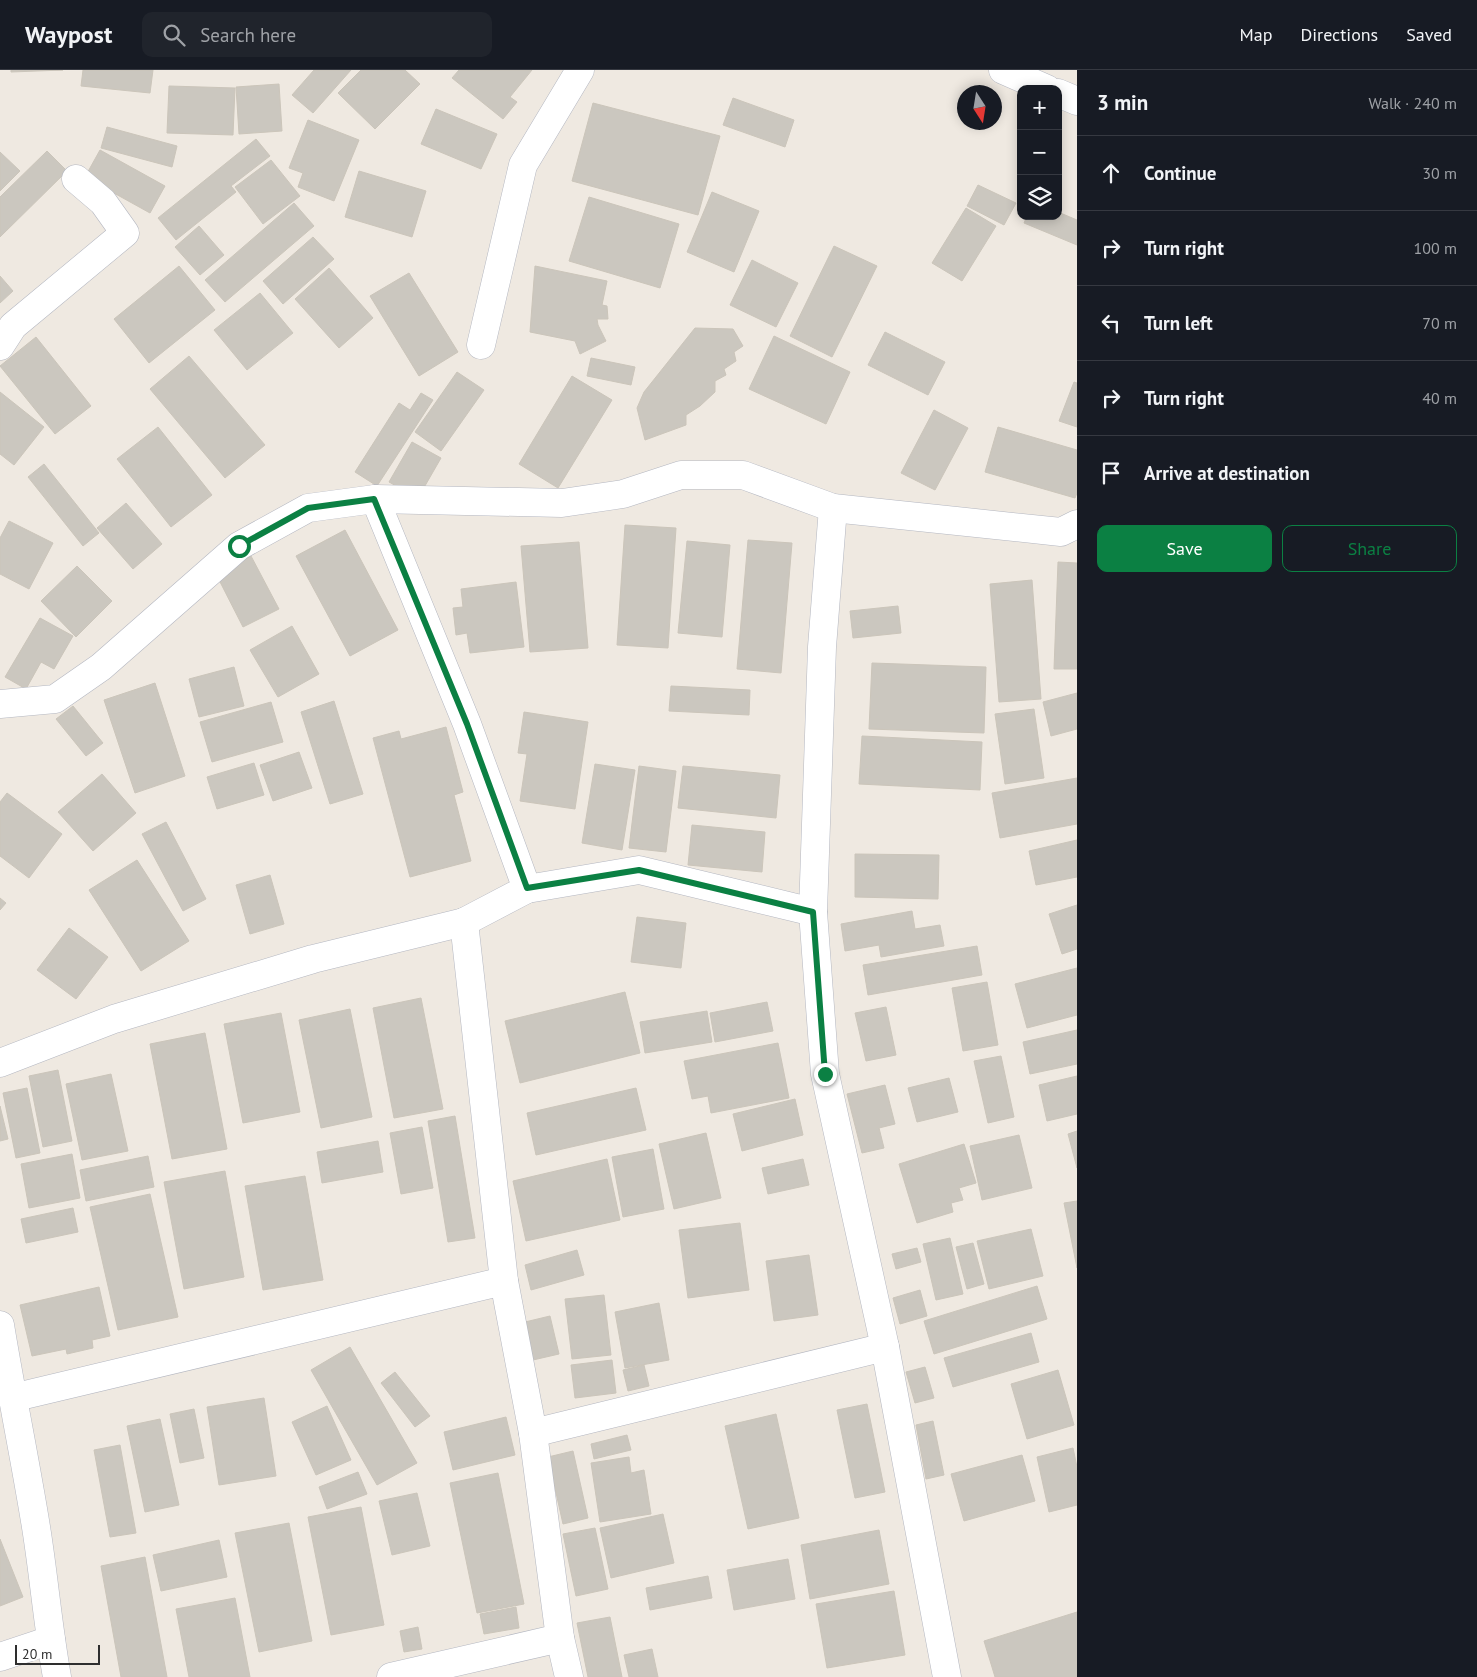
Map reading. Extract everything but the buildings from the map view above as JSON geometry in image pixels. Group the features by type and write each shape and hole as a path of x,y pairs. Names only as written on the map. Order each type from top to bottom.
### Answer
{"street":[{"path":"481,345 523,165 580,70"},
{"path":"1003,70 1038,85"},
{"path":"1062,95 1077,101"},
{"path":"0,346 14,326 125,232 103,202 76,179"},
{"path":"0,704 56,699 101,667 239,546 308,508 374,499 562,503 623,494 681,475 743,475 833,508 1061,532 1077,524"},
{"path":"374,499 467,724 527,888"},
{"path":"833,508 822,647 813,912 825,1074 885,1347 947,1677"},
{"path":"0,1063 114,1019 313,959 464,922 527,888 639,870 813,912"},
{"path":"464,922 504,1281 533,1433 560,1638 569,1677"},
{"path":"12,1398 504,1281"},
{"path":"0,1325 36,1527 57,1677"},
{"path":"533,1433 885,1347"},
{"path":"391,1677 560,1638"},
{"path":"0,1657 51,1640"}],"route":[{"path":"239,546 308,508 374,499 467,724 527,888 639,870 813,912 825,1074"}]}
